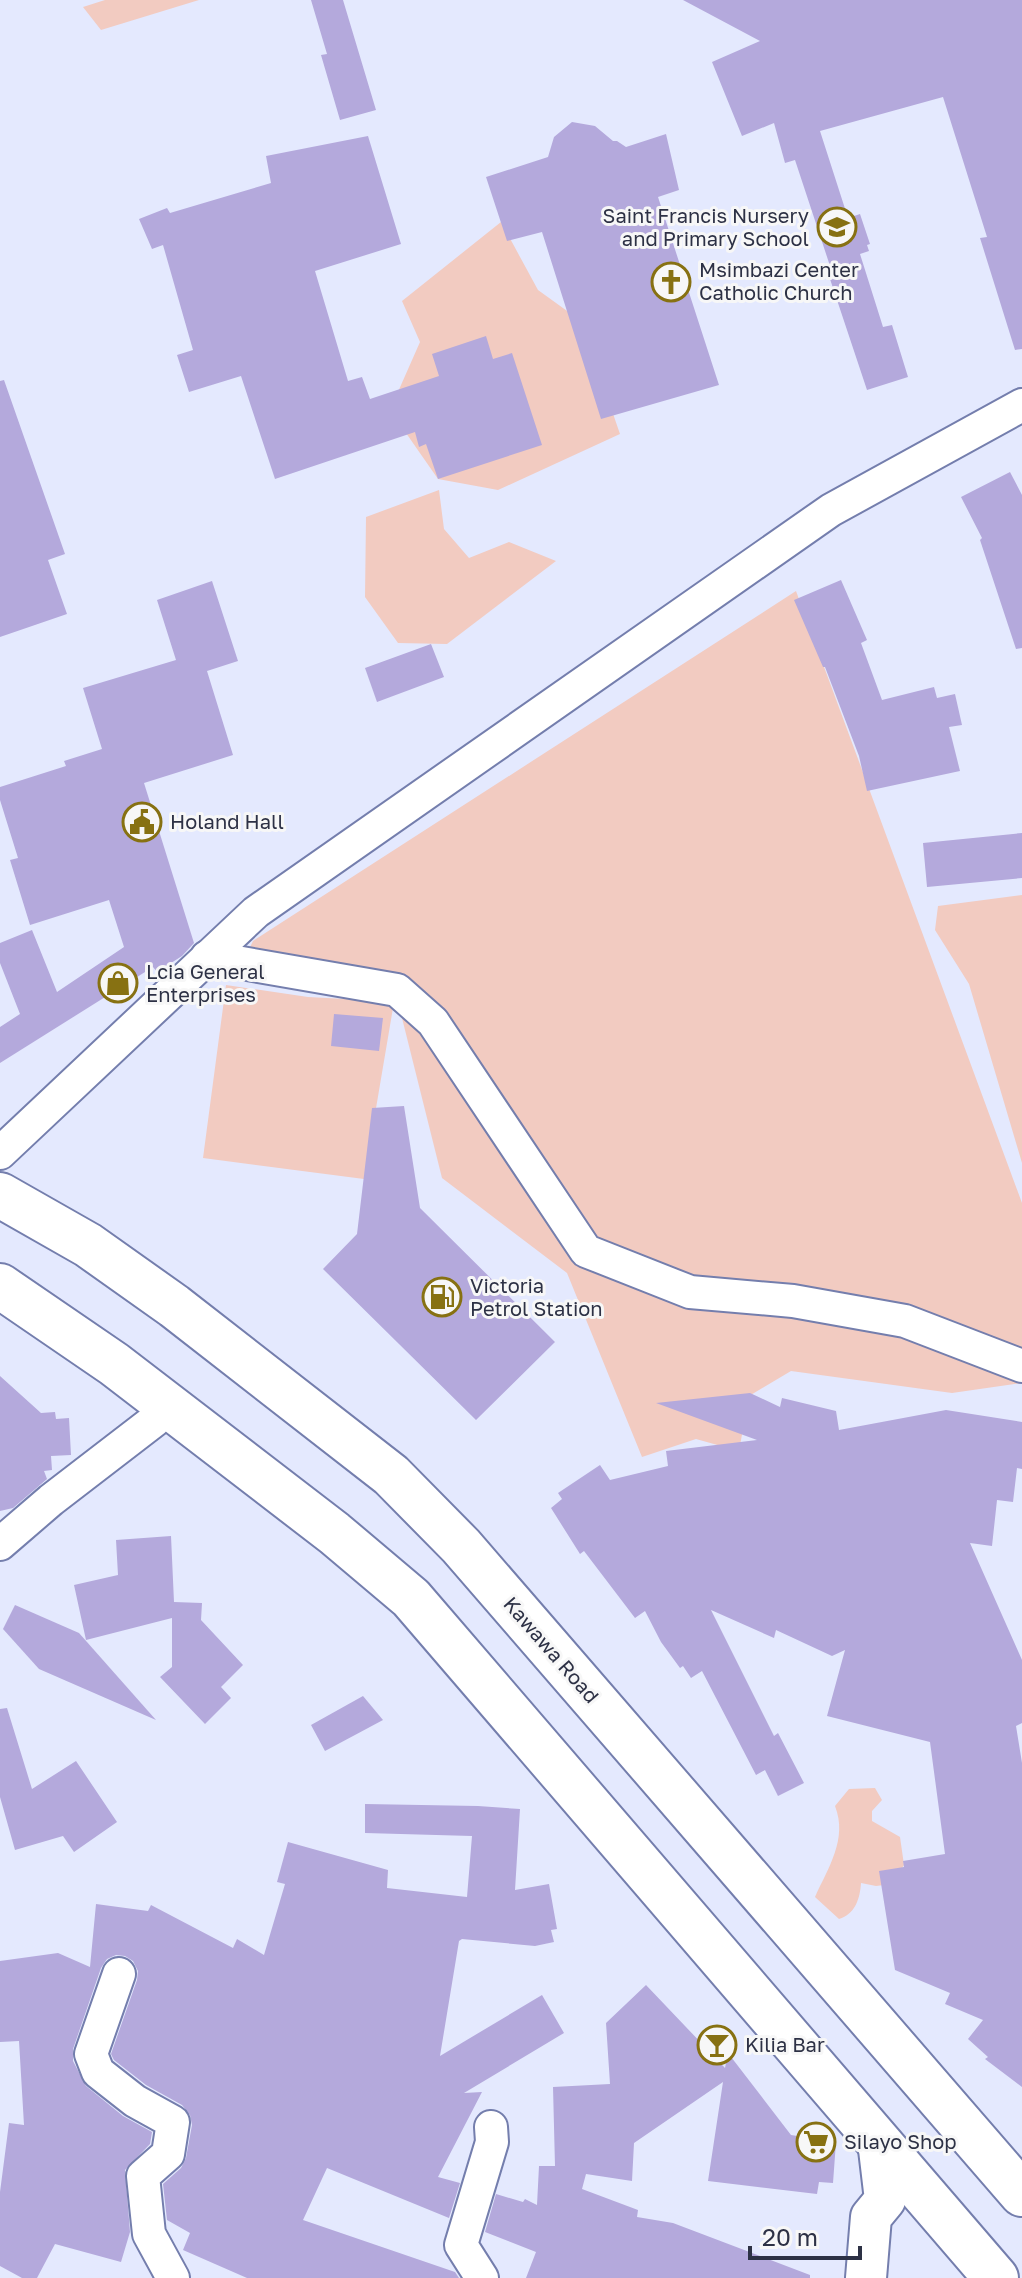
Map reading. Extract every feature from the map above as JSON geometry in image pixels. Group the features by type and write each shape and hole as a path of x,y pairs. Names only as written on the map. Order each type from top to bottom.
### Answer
{"main road":[{"name":"Kawawa Road","path":"0,1195 88,1245 174,1306 391,1475 461,1546 1022,2194"},
{"path":"0,1286 114,1364 334,1533 411,1598 996,2278"}],"street":[{"path":"0,1153 256,912 831,510 1022,405"},
{"path":"207,957 397,990 433,1022 586,1251 690,1292 793,1301 905,1321 1022,1366"},
{"path":"0,1544 51,1500 155,1420 161,1400"},
{"path":"119,1974 91,2054 98,2072 135,2101 173,2122 168,2154 143,2176 149,2234 173,2278"},
{"path":"482,2278 461,2245 492,2142 491,2127"},
{"path":"866,2278 871,2217 885,2200 878,2141"}],"shaded area":[{"path":"105,0 199,0 101,30 83,7"},
{"path":"501,222 538,290 581,321 620,434 498,490 438,479 390,410 420,342 402,301"},
{"path":"439,490 444,529 469,558 509,542 556,561 447,644 398,643 365,597 366,517"},
{"path":"796,591 1022,1203 1022,1383 952,1393 791,1371 749,1396 739,1451 696,1439 642,1457 567,1273 442,1178 398,1002 394,1002 364,1179 203,1158 226,985 308,997 383,1001 236,976 253,941"},
{"path":"1022,895 1022,1163 969,984 935,930 938,906"},
{"path":"875,1788 882,1800 872,1811 872,1821 900,1837 904,1865 892,1884 876,1886 861,1883 856,1905 849,1914 839,1919 815,1897 838,1842 835,1806 849,1789"}],"building":[{"path":"311,0 343,0 376,110 340,120 321,55 327,54"},
{"path":"683,0 1022,0 1022,349 1015,350 980,238 987,237 943,97 820,131 848,218 860,214 870,244 867,245 869,251 860,254 883,327 892,325 908,377 867,390 795,160 785,163 774,123 742,136 712,62 760,41"},
{"path":"572,122 595,126 626,147 666,134 679,190 658,197 719,385 601,419 542,232 507,241 486,177 548,157 554,137"},
{"path":"368,136 401,244 315,271 348,381 362,377 370,399 439,376 432,354 486,336 493,359 512,353 542,445 438,479 426,444 419,447 415,432 275,479 241,376 189,392 177,355 193,350 163,245 152,249 139,219 167,208 170,213 271,183 266,156"},
{"path":"4,380 65,554 48,560 67,614 0,637 0,381"},
{"path":"1010,472 1022,495 1022,648 1016,649 980,540 982,538 961,497"},
{"path":"841,580 867,640 861,643 882,700 934,687 937,698 955,694 962,725 949,727 960,771 867,791 859,756 825,667 794,600"},
{"path":"212,581 238,661 207,671 233,755 144,783 194,943 182,956 157,972 153,967 0,1063 0,1027 20,1014 0,963 0,943 32,930 57,992 124,947 109,900 30,925 10,860 18,858 0,800 0,787 66,766 64,761 102,749 83,688 176,660 157,600"},
{"path":"431,644 444,677 377,702 365,668"},
{"path":"1022,833 1022,878 927,887 923,843"},
{"path":"334,1014 383,1018 379,1051 331,1046"},
{"path":"404,1106 420,1208 555,1342 476,1420 323,1269 357,1234 372,1108"},
{"path":"0,1376 41,1413 55,1412 56,1419 69,1418 71,1455 51,1456 52,1470 44,1471 47,1479 13,1508 0,1511"},
{"path":"750,1393 780,1407 782,1398 836,1411 839,1430 946,1410 1022,1422 1022,1469 1017,1468 1013,1502 997,1500 992,1546 970,1543 1022,1660 1022,1723 1016,1726 1022,1763 1022,2087 985,2059 988,2057 968,2039 983,2020 945,2004 950,1993 895,1970 879,1871 904,1867 903,1861 945,1854 930,1742 827,1716 845,1650 832,1656 776,1630 774,1638 711,1610 774,1736 778,1733 804,1783 778,1796 765,1770 756,1775 702,1671 691,1678 683,1666 680,1668 661,1642 645,1611 635,1618 584,1551 580,1554 551,1508 562,1499 558,1493 600,1465 610,1480 668,1466 666,1451 757,1440 656,1403"},
{"path":"171,1536 174,1602 202,1603 201,1620 243,1665 221,1687 231,1698 205,1724 160,1677 172,1667 172,1618 86,1640 74,1585 118,1575 116,1540"},
{"path":"15,1605 79,1633 156,1720 39,1669 3,1629"},
{"path":"363,1696 383,1720 325,1751 311,1725"},
{"path":"7,1708 32,1789 76,1761 117,1822 74,1852 63,1836 15,1850 0,1797 0,1709"},
{"path":"365,1804 520,1809 515,1890 549,1884 557,1929 551,1930 554,1942 535,1946 459,1941 440,2056 542,1995 564,2033 464,2093 482,2092 438,2177 460,2183 449,2218 327,2168 303,2220 455,2272 459,2278 247,2278 183,2250 190,2233 167,2220 163,2184 181,2168 186,2158 192,2125 190,2115 182,2105 146,2085 114,2060 111,2054 138,1971 133,1961 116,1955 107,1959 101,1968 73,2049 73,2061 86,2086 123,2116 152,2132 150,2144 125,2170 130,2232 121,2262 55,2244 37,2278 22,2278 0,2266 0,2192 9,2123 24,2125 19,2041 0,2042 0,1961 58,1953 90,1967 96,1904 148,1911 151,1905 233,1948 237,1939 264,1955 285,1884 277,1882 288,1842 388,1870 387,1888 467,1897 472,1836 365,1833"},
{"path":"646,1985 725,2068 728,2053 791,2135 836,2142 833,2183 819,2182 817,2194 708,2181 723,2082 634,2143 632,2181 586,2174 582,2189 638,2210 637,2217 673,2223 810,2275 810,2278 526,2278 536,2252 485,2232 496,2194 523,2202 525,2199 537,2205 539,2166 555,2166 553,2087 610,2084 606,2023"}],"place":[{"name":"Saint Francis Nursery and Primary School","path":"837,227"},
{"name":"Msimbazi Center Catholic Church","path":"671,282"},
{"name":"Holand Hall","path":"142,822"},
{"name":"Lcia General Enterprises","path":"118,983"},
{"name":"Victoria Petrol Station","path":"442,1297"},
{"name":"Kilia Bar","path":"717,2045"},
{"name":"Silayo Shop","path":"816,2142"}]}
